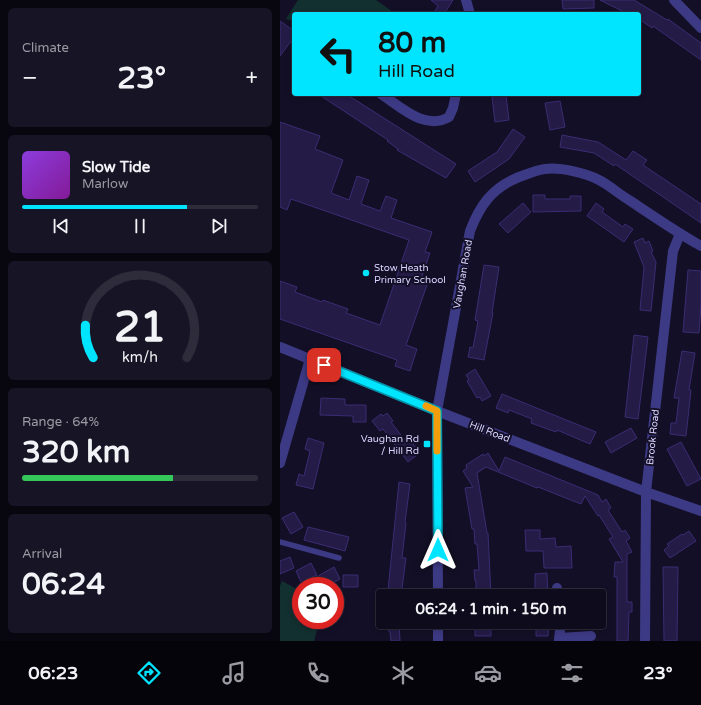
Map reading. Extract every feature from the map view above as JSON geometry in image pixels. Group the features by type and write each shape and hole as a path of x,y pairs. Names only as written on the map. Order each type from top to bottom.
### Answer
{"street":[{"path":"466,0 469,12"},
{"path":"674,0 701,28"},
{"path":"384,96 418,118 428,121 440,121 449,117 456,96"},
{"name":"Vaughan Road","path":"438,589 437,411 470,231 476,214 498,188 532,172 554,169 586,175 599,180 680,234 701,246"},
{"name":"Brook Road","path":"645,641 646,492 673,251 680,234"},
{"name":"Hill Road","path":"280,347 437,411 646,492 701,511"},
{"path":"280,463 310,359"},
{"path":"438,629 438,641"},
{"path":"560,629 559,640 591,636"}],"lane":[{"path":"280,542 339,558"}],"green space":[{"path":"298,0 376,0 393,12 292,12 292,20 286,19"},
{"path":"282,581 292,586 292,629 317,629 314,641 280,641 280,586"}],"building":[{"path":"431,0 453,0 445,12 434,12 438,6"},
{"path":"562,0 594,0 594,8 563,9"},
{"path":"600,0 634,0 667,20 668,19 701,43 701,60 653,26 652,28 641,20 641,12 624,12"},
{"path":"280,21 292,30 292,40 280,56"},
{"path":"321,96 349,96 456,164 446,178 397,150 398,149 387,141 388,140"},
{"path":"506,96 509,120 495,122 492,97"},
{"path":"560,101 565,127 550,130 545,103"},
{"path":"280,122 320,136 315,149 343,160 331,193 349,200 357,176 369,180 361,204 380,211 386,196 397,200 391,218 432,232 425,252 430,253 420,282 427,285 406,345 417,349 410,371 395,366 397,360 280,319 280,281 297,287 295,292 322,302 323,300 348,309 346,313 380,325 409,240 291,199 287,210 280,207"},
{"path":"513,129 525,137 509,159 475,182 468,171 497,152"},
{"path":"562,135 598,142 626,160 633,151 647,160 643,165 701,204 701,223 615,164 614,166 594,153 560,147"},
{"path":"533,195 545,195 545,199 570,199 570,196 581,196 581,211 533,212"},
{"path":"523,203 531,212 508,233 499,224"},
{"path":"596,203 604,209 602,212 623,227 625,224 633,229 624,242 587,216"},
{"path":"643,238 645,243 649,241 653,251 651,252 656,262 651,311 640,310 644,267 634,242"},
{"path":"484,265 499,267 493,313 484,360 468,357 470,347 473,348 478,321 475,320"},
{"path":"688,270 701,271 699,333 683,332"},
{"path":"634,335 648,337 638,419 625,417"},
{"path":"682,351 695,353 689,390 691,390 686,436 670,434 671,423 676,423 679,398 674,398"},
{"path":"475,369 491,396 482,401 480,397 477,398 467,381 469,380 466,375"},
{"path":"502,394 596,432 590,444 557,430 556,432 531,423 532,419 509,410 508,413 496,408"},
{"path":"321,398 345,399 345,405 366,405 366,422 353,422 353,416 320,415"},
{"path":"387,413 393,421 391,422 407,443 410,440 417,449 414,452 417,455 408,462 383,429 380,431 372,421 381,414 383,416"},
{"path":"631,428 637,438 611,453 605,442"},
{"path":"308,438 324,443 313,489 296,485 299,474 304,476 310,451 305,449"},
{"path":"681,442 701,479 687,486 667,449"},
{"path":"488,453 499,471 505,457 598,495 602,502 606,499 611,508 608,510 622,532 625,530 630,538 626,541 632,552 627,554 627,602 632,602 632,612 629,612 628,641 617,641 617,577 614,577 615,562 623,562 609,539 613,537 585,496 581,504 486,467 477,473 488,533 491,589 476,589 474,570 479,570 477,544 475,544 474,529 472,529 465,488 473,487 463,471 467,468 466,465 483,454 484,456"},
{"path":"399,482 410,484 402,558 406,558 402,589 388,589"},
{"path":"294,512 303,527 291,534 282,518"},
{"path":"308,527 349,537 345,551 304,540"},
{"path":"525,530 540,530 540,539 555,538 556,547 571,546 572,568 544,568 543,551 526,551"},
{"path":"689,531 696,541 670,558 664,550 669,546 667,544"},
{"path":"290,557 294,568 280,574 280,561"},
{"path":"311,563 317,575 312,577 299,577 296,571"},
{"path":"334,567 339,577 319,577"},
{"path":"663,567 678,567 677,641 664,641"},
{"path":"547,573 548,589 535,589 535,574"},
{"path":"343,575 358,575 358,587 344,587"},
{"path":"389,629 399,629 400,641 391,641"},
{"path":"475,629 491,629 491,636 475,636"},
{"path":"536,629 548,629 548,636 536,636"}],"slow traffic":[{"path":"426,406 437,411 437,451"}],"place":[{"name":"Stow Heath Primary School","path":"366,273"},
{"name":"Vaughan Rd / Hill Rd","path":"427,444"}],"route":[{"path":"324,365 437,411 438,550"}]}
